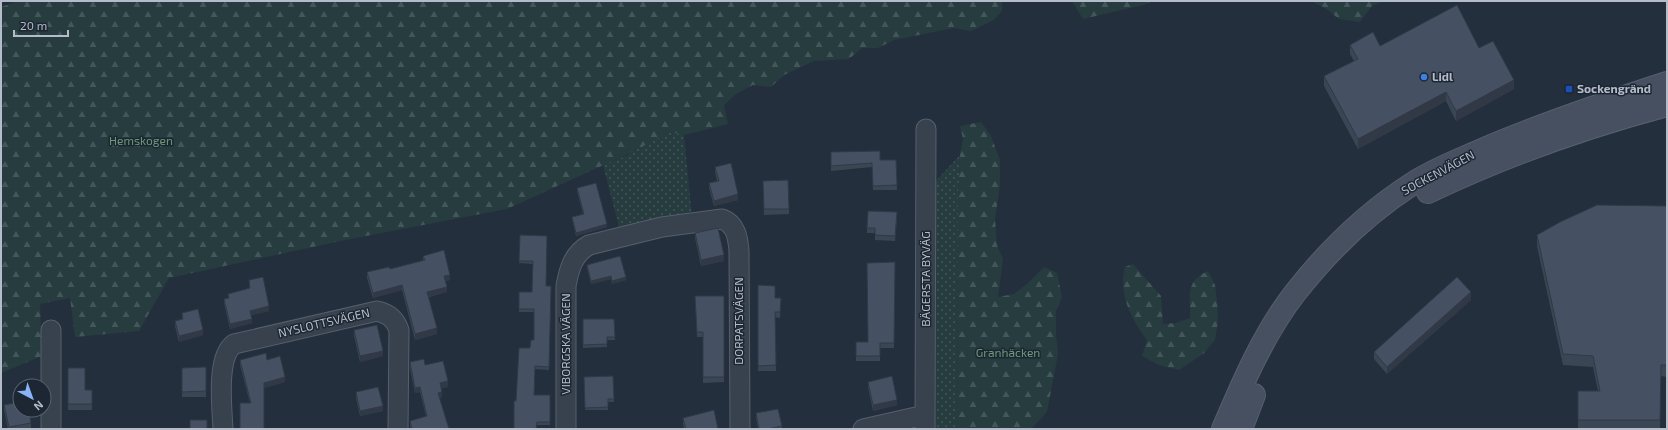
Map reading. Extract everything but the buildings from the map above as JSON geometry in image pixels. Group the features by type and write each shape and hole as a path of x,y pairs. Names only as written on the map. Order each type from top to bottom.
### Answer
{"main road":[{"name":"SOCKENVÄGEN","path":"1224,429 1263,342 1294,294 1333,248 1370,214 1413,184 1459,160 1507,139 1614,100 1667,83"},
{"name":"SOCKENVÄGEN","path":"1241,429 1251,401 1280,339 1307,300 1337,265 1381,223 1421,196 1468,173 1512,155 1618,118 1667,105"}],"street":[{"name":"BÄGERSTA BYVÄG","path":"925,422 926,129"},
{"name":"VIBORGSKA VÄGEN","path":"566,429 566,286 568,272 581,249 590,245 662,227 722,219"},
{"name":"DORPATSVÄGEN","path":"722,219 727,221 737,234 739,250 740,429"},
{"name":"NYSLOTTSVÄGEN","path":"223,429 222,368 226,352 234,344 377,311 388,314 396,322 399,330 398,429"},
{"path":"50,429 51,330"},
{"path":"863,429 925,422"}],"green space":[{"name":"Hemskogen","path":"18,1 1002,1 1002,11 994,20 971,31 954,28 894,40 878,48 862,48 849,59 814,61 784,75 771,87 753,85 736,94 724,105 728,124 684,135 670,132 628,154 507,209 345,240 169,278 139,331 75,337 70,298 40,304 42,356 1,373 1,7"},
{"path":"1072,1 1153,1 1143,5 1083,19"},
{"path":"1311,1 1384,1 1372,6 1360,22 1339,19 1325,8"},
{"name":"Granhäcken","path":"981,122 991,136 1000,160 1000,186 995,219 997,245 1003,259 998,297 1014,294 1044,267 1057,273 1062,297 1056,311 1058,354 1047,412 1031,429 957,429 958,201 960,155 963,139 960,126"},
{"path":"670,132 684,135 692,217 620,231 603,165 628,155 632,150"},
{"path":"960,155 958,201 957,429 935,429 935,182"},
{"path":"1133,264 1161,296 1163,324 1176,323 1190,318 1190,290 1195,280 1200,275 1208,271 1215,285 1218,321 1215,340 1204,353 1179,370 1159,365 1142,356 1147,340 1131,315 1127,306 1123,287 1125,267"}],"place":[{"name":"Lidl","path":"1424,77"},
{"name":"Sockengränd","path":"1569,89"}]}
